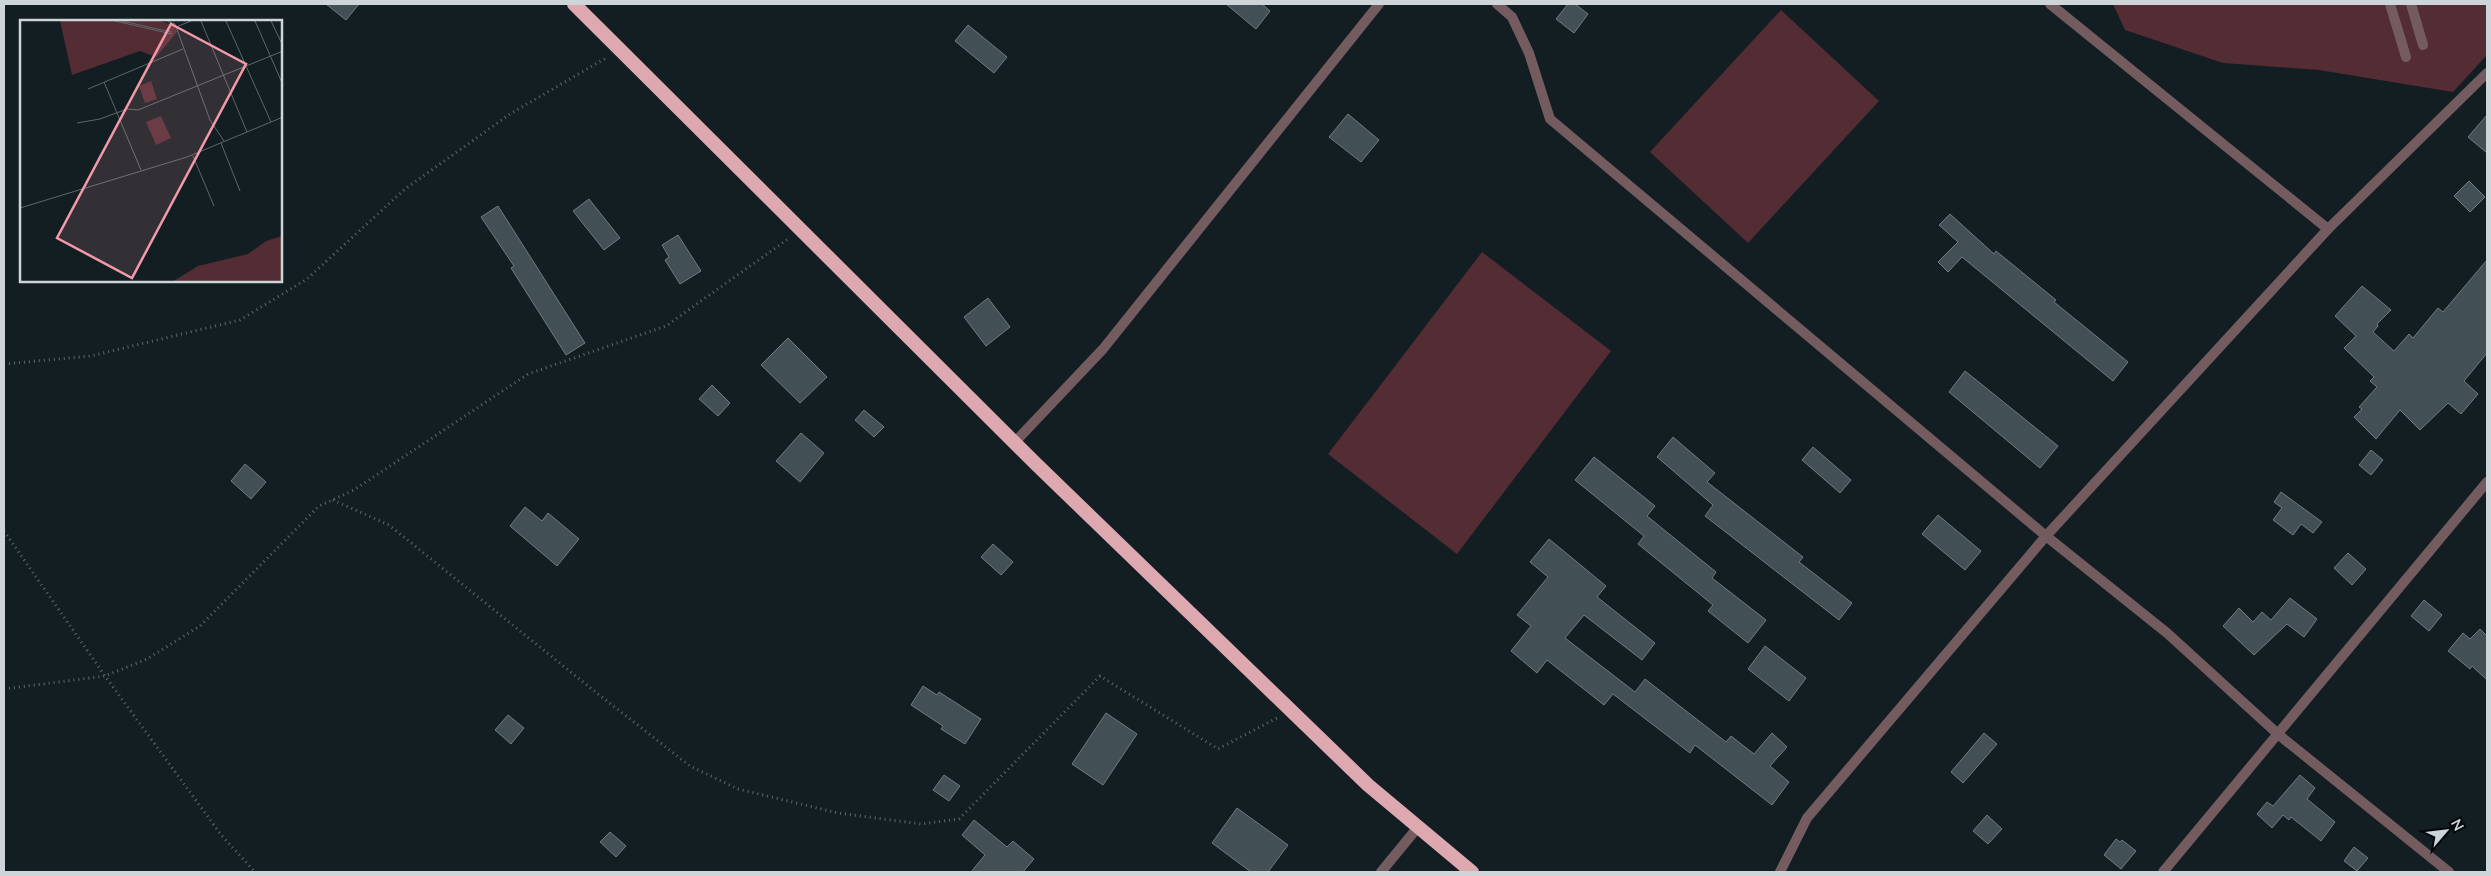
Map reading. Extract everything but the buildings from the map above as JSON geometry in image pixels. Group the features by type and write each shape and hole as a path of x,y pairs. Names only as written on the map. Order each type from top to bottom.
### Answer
{"highway":[{"path":"574,4 1014,443 1368,785 1472,872"}],"street":[{"path":"1014,443 1103,349 1379,4"},
{"path":"1497,4 1512,17 1529,52 1550,119 2046,536 2167,633 2279,735 2449,872"},
{"path":"2050,4 2328,229"},
{"path":"2390,4 2406,57"},
{"path":"2411,4 2423,45"},
{"path":"1780,872 1807,818 2046,536 2328,229 2487,72"},
{"path":"2163,872 2279,735 2487,482"},
{"path":"1381,872 1418,827"}],"path":[{"path":"4,364 91,356 240,320 307,279 405,189 510,114 620,50"},
{"path":"4,689 104,676 147,658 200,626 319,506 354,490 528,374 666,326 801,230"},
{"path":"333,500 389,525 690,766 738,789 838,813 921,824 958,819 1100,676 1218,749 1291,710"},
{"path":"4,531 104,676 222,836 255,872"}],"shaded area":[{"path":"2113,4 2487,4 2487,55 2453,92 2319,70 2223,63 2125,30"},
{"path":"1781,10 1879,101 1748,243 1650,152"},
{"path":"1482,252 1611,351 1457,554 1328,454"}]}
